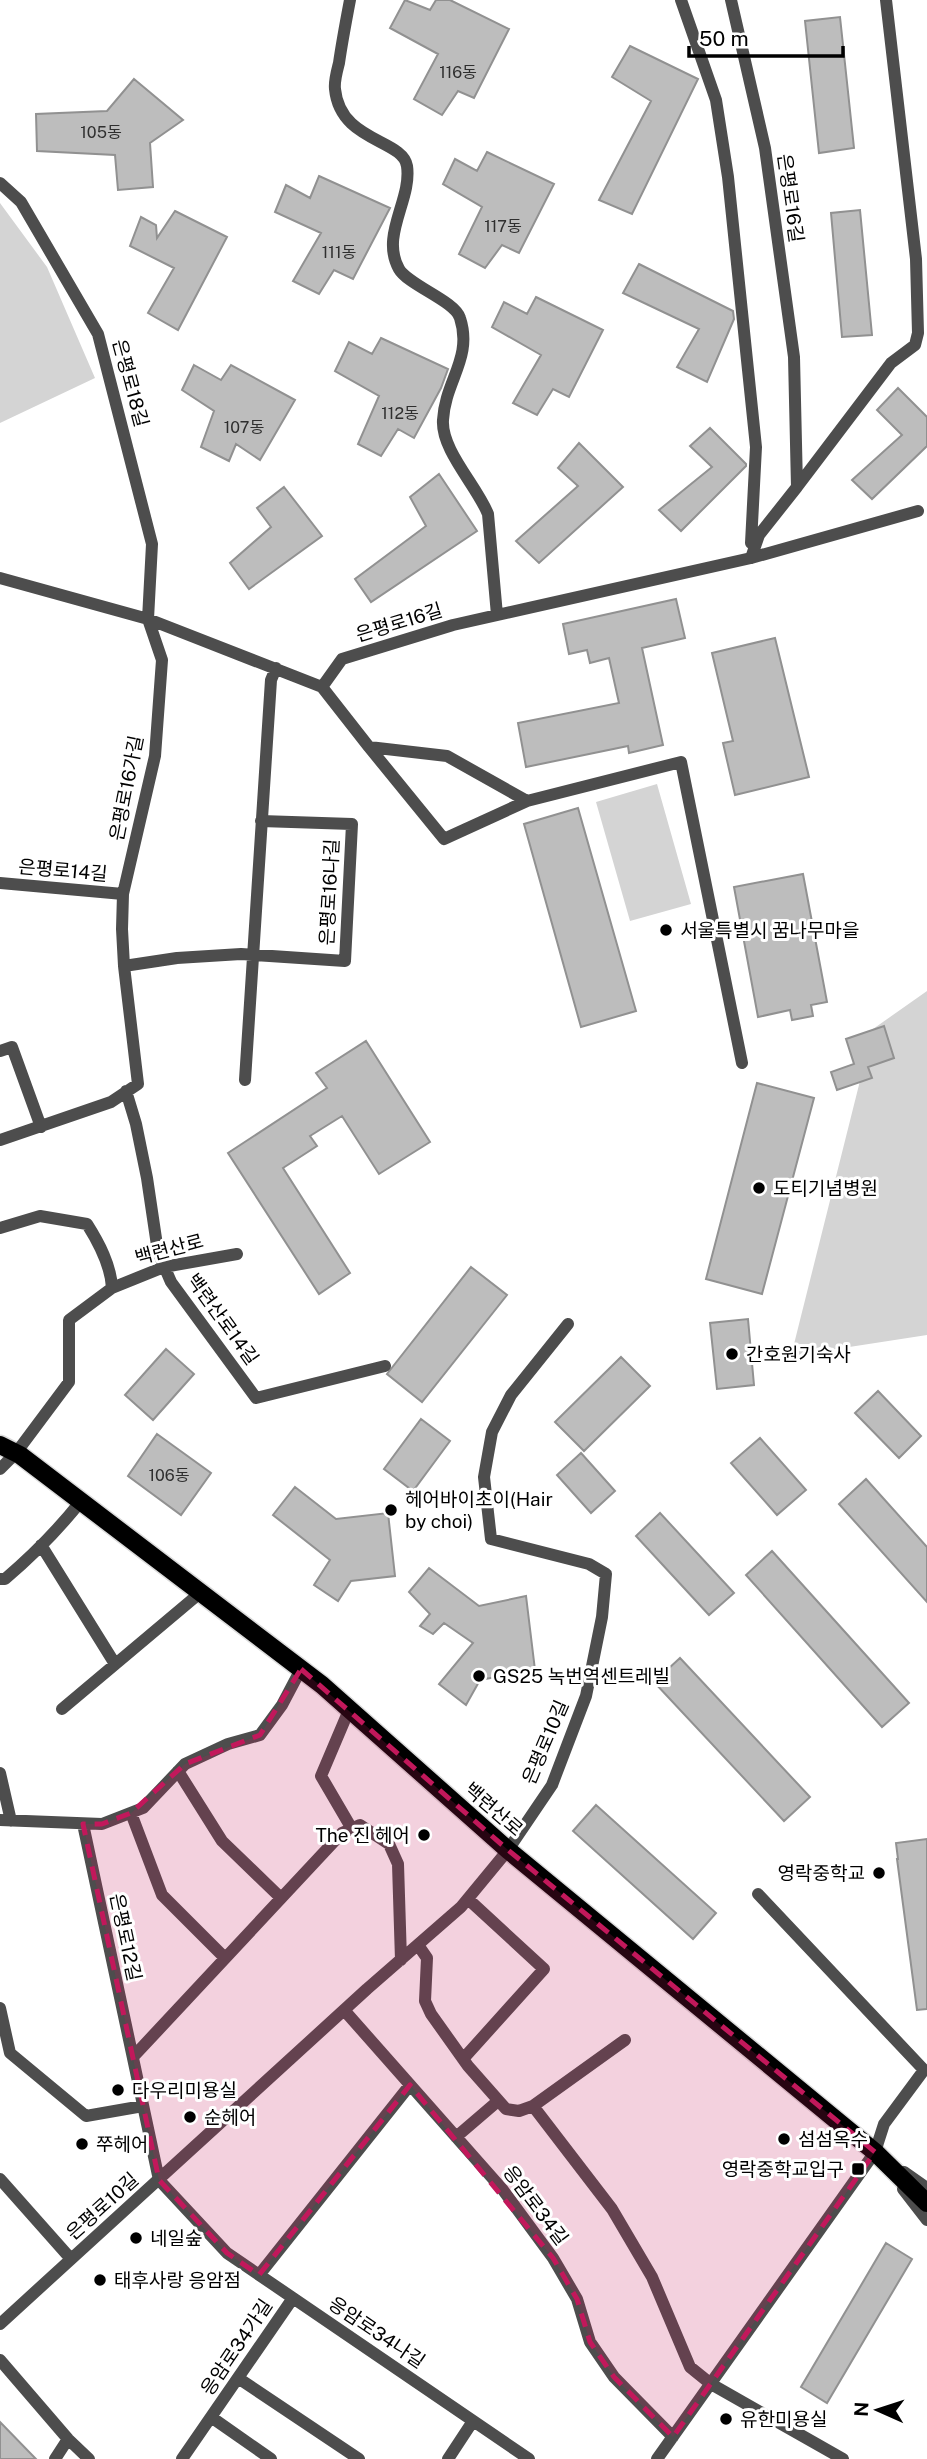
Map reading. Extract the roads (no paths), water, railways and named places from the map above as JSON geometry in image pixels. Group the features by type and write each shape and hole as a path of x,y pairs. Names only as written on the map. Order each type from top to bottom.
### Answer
{"main road":[{"name":"백련산로","path":"8,1449 301,1669 508,1850 875,2152 927,2203"}],"street":[{"path":"350,0 335,87 340,111 354,127 401,153 407,162 407,176 393,231 393,251 399,271 459,313 466,336 465,348 446,402 443,422 448,444 488,514 497,615"},
{"path":"681,0 716,100 728,177 756,447 751,558"},
{"name":"은평로16길","path":"731,0 765,148 794,358 797,486"},
{"path":"751,558 759,535 891,363 915,345 918,334 916,259 886,0"},
{"name":"은평로18길","path":"0,183 21,202 98,334 152,544 148,619"},
{"name":"은평로16길","path":"322,687 342,659 453,625 751,558 918,511"},
{"path":"0,578 148,619 322,687 444,839 527,801 681,762 741,1063"},
{"name":"은평로16가길","path":"124,965 124,894 155,756 162,660 148,619"},
{"path":"245,1080 271,680 276,668"},
{"path":"369,747 447,756 527,801"},
{"name":"은평로16나길","path":"124,965 177,958 253,955 345,961 352,824 261,821"},
{"name":"은평로14길","path":"0,883 124,894"},
{"path":"0,1140 111,1102 138,1084 124,965"},
{"path":"0,1051 12,1047 41,1127"},
{"name":"백련산로14길","path":"126,1091 136,1124 158,1252 164,1267 171,1282 256,1398 385,1366"},
{"name":"백련산로","path":"0,1228 40,1216 87,1224 96,1237 111,1274 112,1288"},
{"name":"백련산로","path":"0,1469 8,1449 69,1382 69,1320 112,1288 164,1267 237,1254"},
{"name":"은평로10길","path":"0,2324 468,1899 508,1850 552,1785 586,1696 602,1617 606,1574 589,1564 491,1539 484,1477 492,1432 511,1395 568,1324"},
{"path":"0,1579 5,1579 41,1545 81,1502"},
{"path":"41,1545 115,1664"},
{"path":"62,1709 200,1592"},
{"path":"0,1773 6,1821 102,1824 143,1808 185,1764 228,1744 260,1735 282,1705 301,1669"},
{"path":"349,1710 321,1776 352,1829"},
{"path":"178,1771 222,1841 281,1898"},
{"path":"131,1812 162,1895 225,1958"},
{"name":"은평로12길","path":"83,1824 133,2057"},
{"path":"133,2057 342,1833 360,1825 389,1844 398,1864 401,1960"},
{"path":"657,2459 875,2152 884,2124 924,2070 758,1894"},
{"path":"463,2059 544,1969 468,1899"},
{"path":"418,1945 427,1958 425,2001 430,2014 463,2059 506,2109 519,2111 533,2106 625,2040"},
{"path":"0,2008 10,2053 86,2116 143,2106"},
{"name":"응암로34길","path":"344,2010 503,2190 553,2258 577,2299 590,2342 614,2377 673,2437"},
{"name":"은평로10길","path":"133,2057 159,2180"},
{"path":"259,2275 410,2085"},
{"path":"456,2137 498,2101"},
{"path":"533,2106 612,2209 652,2277 690,2367 710,2384 844,2459"},
{"name":"백련산로","path":"875,2152 927,2188"},
{"name":"백련산로","path":"875,2152 927,2220"},
{"name":"은평로10길","path":"0,2179 71,2259"},
{"name":"응암로34나길","path":"159,2180 227,2253 529,2459"},
{"name":"응암로34가길","path":"182,2459 293,2298"},
{"path":"0,2360 68,2439 89,2459"},
{"path":"238,2378 359,2459"},
{"name":"응암로34가길","path":"211,2417 271,2459"},
{"path":"448,2459 474,2421"},
{"path":"55,2459 68,2439"}],"place":[{"name":"서울특별시 꿈나무마을","path":"666,930"},
{"name":"도티기념병원","path":"759,1188"},
{"name":"간호원기숙사","path":"732,1354"},
{"name":"헤어바이초이(Hair by choi)","path":"391,1510"},
{"name":"GS25 녹번역센트레빌","path":"479,1676"},
{"name":"The 진 헤어","path":"424,1835"},
{"name":"영락중학교","path":"879,1873"},
{"name":"다우리미용실","path":"118,2090"},
{"name":"순헤어","path":"190,2117"},
{"name":"섬섬옥수","path":"784,2139"},
{"name":"쭈헤어","path":"82,2144"},
{"name":"영락중학교입구","path":"858,2169"},
{"name":"네일숲","path":"136,2238"},
{"name":"태후사랑 응암점","path":"100,2280"},
{"name":"유한미용실","path":"726,2419"}]}
